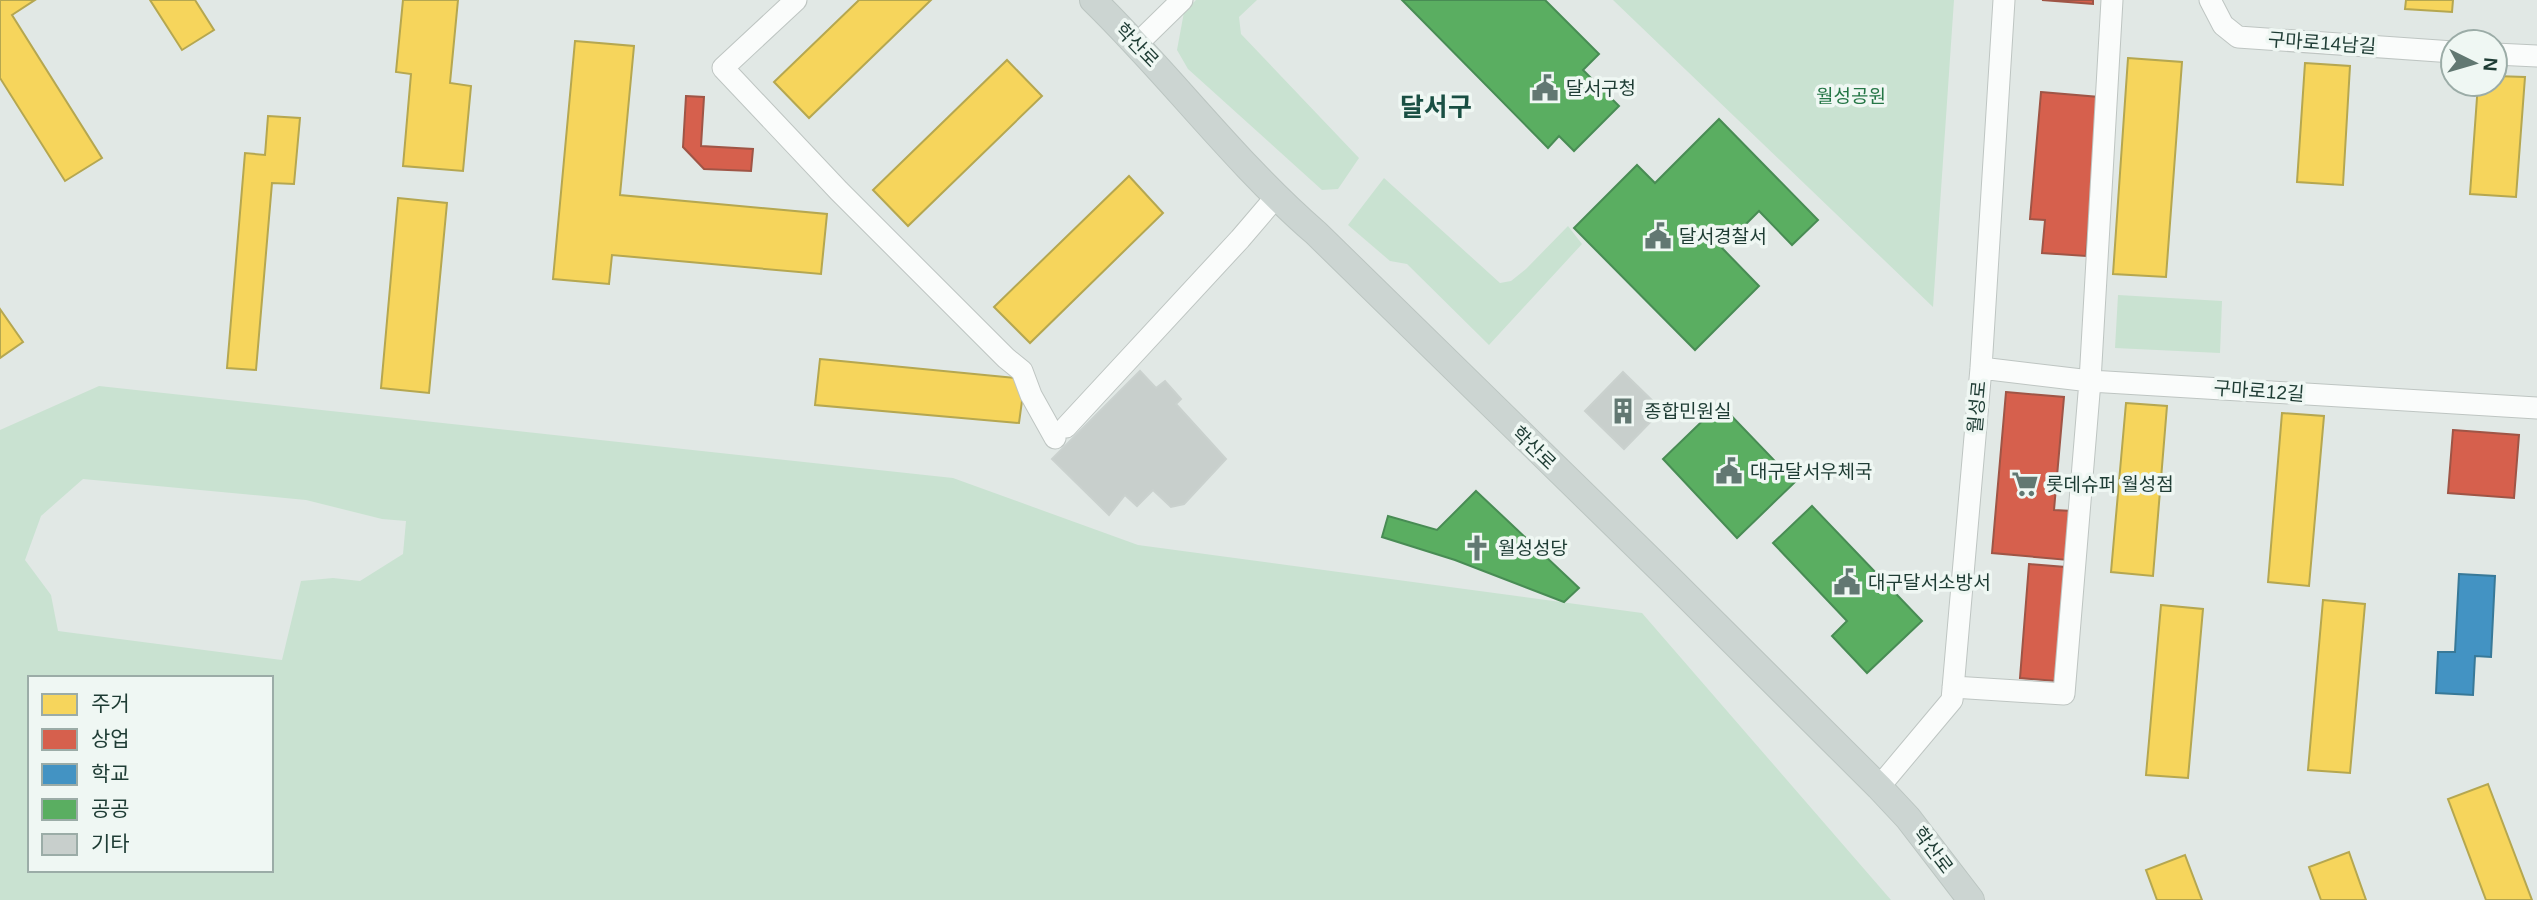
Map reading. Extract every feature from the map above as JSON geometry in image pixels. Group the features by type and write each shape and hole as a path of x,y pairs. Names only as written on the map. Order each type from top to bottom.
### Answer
{"main road":[{"name":"학산로","path":"1093,0 1137,44 1275,198 1316,233 1879,787 1908,818 1971,900"}],"street":[{"path":"796,0 723,68 839,191 1022,371 1031,395 1060,433 1275,198"},
{"path":"1137,44 1182,0"},
{"name":"월성로","path":"1879,787 1952,700 1981,368 2004,0"},
{"path":"1953,687 2064,694 2090,381 2112,0"},
{"name":"구마로14남길","path":"2210,0 2223,25 2238,37 2439,50"},
{"path":"2509,55 2537,57"},
{"name":"구마로12길","path":"1981,368 2090,381 2537,408"}],"green space":[{"path":"1196,0 1257,0 1239,17 1241,34 1359,158 1338,189 1322,190 1188,69 1177,50 1184,12"},
{"name":"월성공원","path":"1613,0 1954,0 1933,307"},
{"path":"1384,178 1500,283 1511,281 1526,269 1568,226 1582,244 1489,345 1407,264 1390,261 1348,225"},
{"path":"2118,295 2222,301 2220,353 2115,348"},
{"path":"99,386 953,478 1138,545 1642,613 1891,900 0,900 0,430","holes":["83,479 306,500 382,519 406,521 403,554 360,581 333,578 301,581 282,660 58,631 51,595 25,560 41,516"]}],"building: 주거":[{"path":"0,0 35,0 12,15 102,158 65,181 0,78"},
{"path":"150,0 195,0 214,30 182,50"},
{"path":"403,0 458,0 450,83 471,86 463,171 403,166 411,74 396,72"},
{"path":"859,0 931,0 809,118 774,82"},
{"path":"2406,0 2453,0 2452,12 2405,9"},
{"path":"575,41 634,46 620,195 827,214 821,274 612,255 609,284 553,279"},
{"path":"2128,58 2182,62 2166,277 2113,274"},
{"path":"1007,60 1042,96 908,226 873,190"},
{"path":"2305,63 2350,66 2343,185 2297,182"},
{"path":"2509,76 2525,77 2516,197 2470,194 2477,98 2509,98"},
{"path":"268,116 300,118 294,184 272,183 256,370 227,368 245,153 265,155"},
{"path":"1129,176 1163,213 1030,343 994,307"},
{"path":"398,198 447,203 429,393 381,388"},
{"path":"0,309 23,342 0,358"},
{"path":"820,359 1025,379 1019,423 815,405"},
{"path":"2126,403 2167,406 2153,576 2111,572"},
{"path":"2282,413 2324,416 2309,586 2268,582"},
{"path":"2323,600 2365,604 2350,773 2308,770"},
{"path":"2161,605 2203,609 2188,778 2146,775"},
{"path":"2488,784 2532,900 2486,900 2448,799"},
{"path":"2349,852 2366,900 2321,900 2309,867"},
{"path":"2185,855 2202,900 2157,900 2146,870"}],"building: 상업":[{"path":"2042,0 2093,0 2093,4"},
{"path":"2041,92 2099,97 2086,256 2042,253 2045,220 2030,219"},
{"path":"686,96 704,97 701,146 753,149 751,171 704,169 683,147"},
{"path":"2006,392 2064,397 2054,510 2072,511 2068,560 1992,553"},
{"path":"2453,430 2519,435 2514,498 2448,493"},
{"path":"2029,564 2065,567 2056,681 2020,678"}],"building: 학교":[{"path":"2459,574 2495,576 2491,657 2475,656 2473,695 2436,693 2438,652 2455,652"}],"building: 공공":[{"name":"달서구청","path":"1402,0 1545,0 1599,54 1583,70 1619,106 1574,151 1559,136 1548,148"},
{"name":"달서경찰서","path":"1719,119 1818,220 1792,245 1759,211 1722,248 1759,286 1695,350 1574,228 1637,165 1655,183"},
{"name":"대구달서우체국","path":"1720,404 1795,482 1737,538 1663,459"},
{"name":"월성성당","path":"1476,491 1579,588 1564,602 1455,560 1382,537 1388,516 1437,530"},
{"name":"대구달서소방서","path":"1812,506 1922,621 1867,673 1832,636 1847,621 1773,543"}],"building: 기타":[{"path":"1140,371 1156,388 1165,381 1181,399 1176,404 1226,459 1184,504 1171,507 1153,490 1137,506 1125,495 1109,515 1052,459"},
{"name":"종합민원실","path":"1623,372 1662,410 1624,449 1585,411"}],"place":[{"name":"달서구청","path":"1545,88"},
{"name":"달서경찰서","path":"1658,236"},
{"name":"종합민원실","path":"1623,411"},
{"name":"대구달서우체국","path":"1729,471"},
{"name":"롯데슈퍼 월성점","path":"2025,484"},
{"name":"월성성당","path":"1477,548"},
{"name":"대구달서소방서","path":"1847,582"}],"district":[{"name":"달서구","path":"1436,107"}]}
